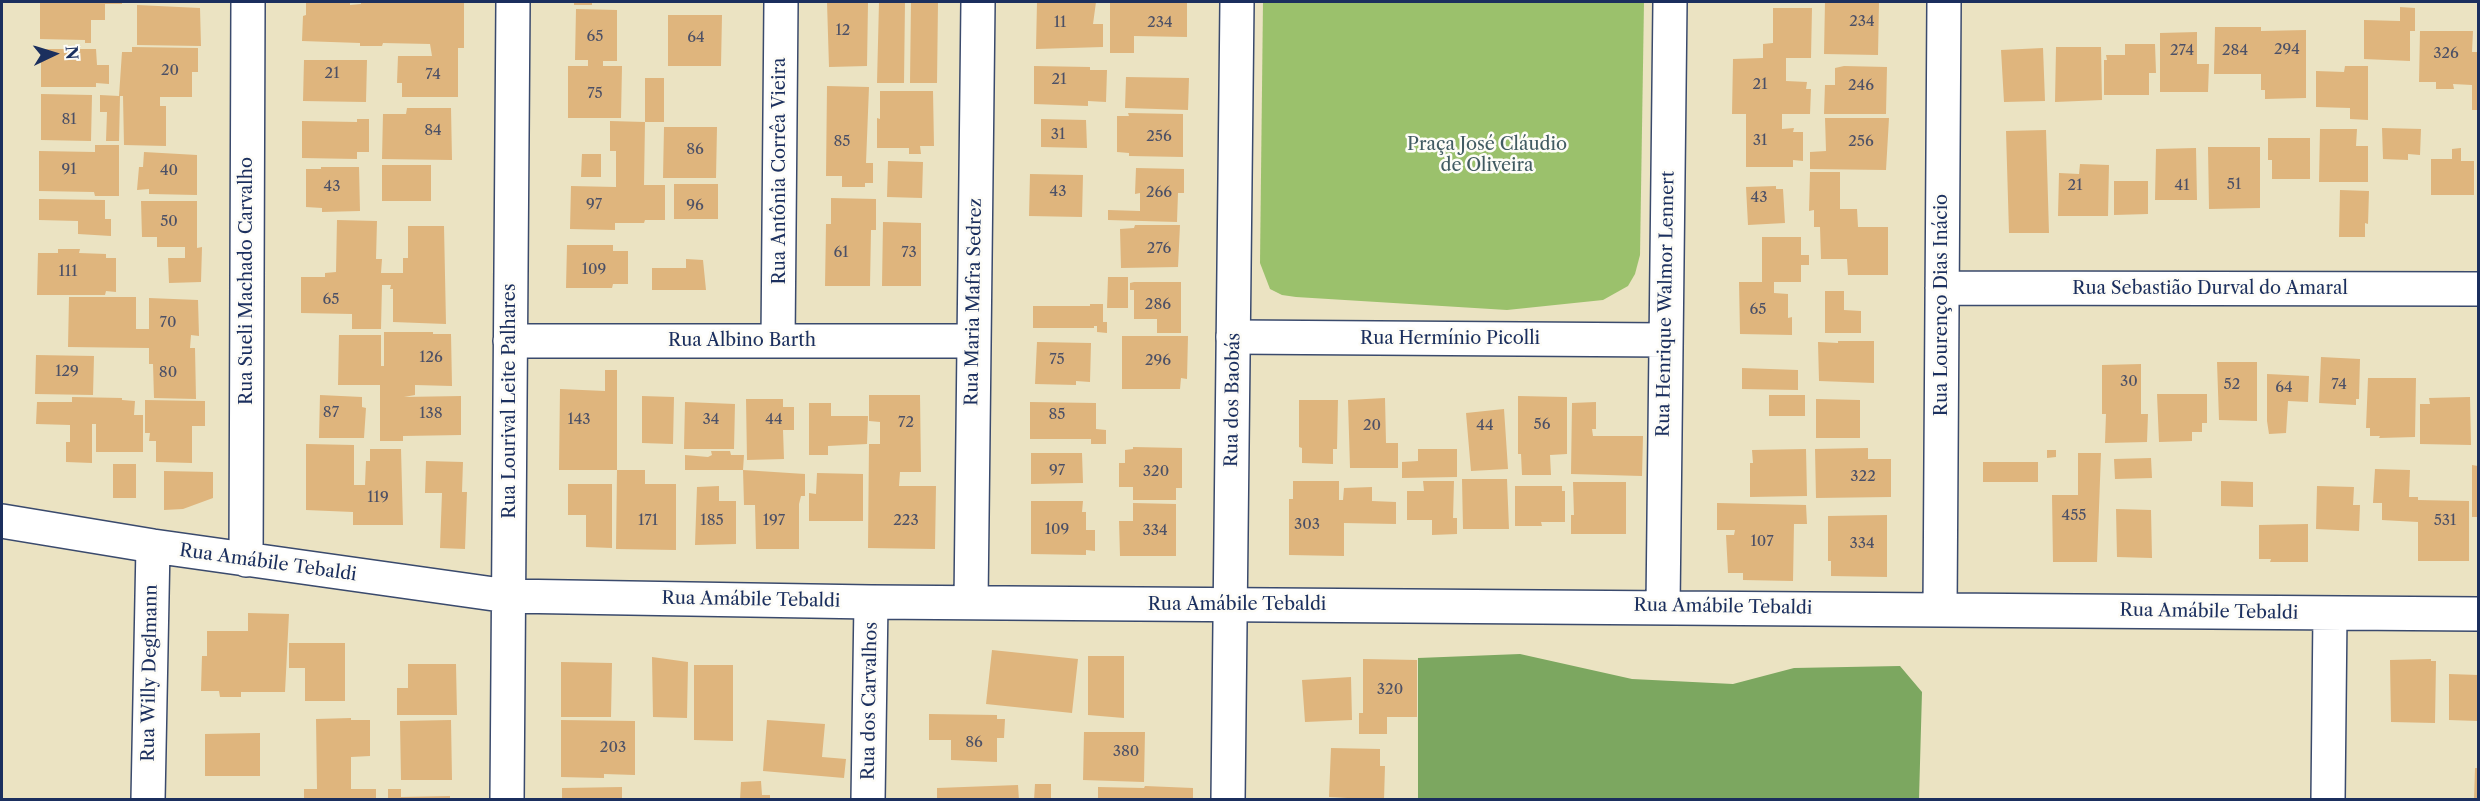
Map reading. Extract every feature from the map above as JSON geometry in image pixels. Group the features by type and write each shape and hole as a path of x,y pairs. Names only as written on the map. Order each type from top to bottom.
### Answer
{"street":[{"name":"Rua Sueli Machado Carvalho","path":"246,560 248,2"},
{"name":"Rua Lourival Leite Palhares","path":"507,800 513,2"},
{"name":"Rua Antônia Corrêa Vieira","path":"778,341 781,2"},
{"name":"Rua Maria Mafra Sedrez","path":"971,602 978,2"},
{"name":"Rua dos Baobás","path":"1228,800 1238,2"},
{"name":"Rua Henrique Walmor Lennert","path":"1663,606 1670,2"},
{"name":"Rua Lourenço Dias Inácio","path":"1940,609 1944,2"},
{"name":"Rua Sebastião Durval do Amaral","path":"1942,288 2478,289"},
{"name":"Rua Hermínio Picolli","path":"1233,337 1666,340"},
{"name":"Rua Albino Barth","path":"510,341 974,341"},
{"name":"Rua Amábile Tebaldi","path":"2,521 246,560 508,596 871,602 1663,606 2478,614"},
{"name":"Rua Willy Deglmann","path":"148,800 153,546"},
{"name":"Rua dos Carvalhos","path":"868,800 871,602"},
{"path":"2328,800 2330,613"}],"green space":[{"name":"Praça José Cláudio de Oliveira","path":"1263,2 1644,2 1640,255 1635,274 1628,286 1603,300 1507,310 1296,297 1282,295 1270,289 1260,263"},
{"path":"1520,654 1632,679 1733,684 1794,668 1900,666 1922,692 1919,799 1418,799 1418,658"}],"building":[{"path":"40,2 122,2 122,4 105,4 105,20 91,20 91,43 85,43 85,40 40,39"},
{"path":"306,2 350,3 350,5 361,4 361,2 464,2 464,48 458,48 458,97 402,97 402,83 397,83 398,56 432,56 430,44 383,43 382,46 360,46 360,43 302,41"},
{"path":"574,2 592,2 592,5 574,5"},
{"path":"827,2 868,2 867,66 829,67"},
{"path":"879,2 905,2 904,83 877,83"},
{"path":"911,2 938,2 937,83 910,83"},
{"path":"1037,2 1096,2 1093,24 1103,24 1103,47 1036,49"},
{"path":"1110,2 1187,2 1187,37 1134,36 1134,53 1110,53"},
{"path":"1825,2 1879,2 1878,55 1824,54"},
{"path":"137,5 200,8 201,46 137,45"},
{"path":"2400,7 2415,8 2415,31 2410,31 2410,61 2364,59 2364,20 2400,21"},
{"path":"1773,8 1812,8 1811,58 1786,58 1786,81 1807,82 1806,89 1811,89 1810,114 1782,114 1782,129 1794,128 1793,132 1803,132 1803,161 1793,160 1793,167 1746,167 1746,114 1732,114 1733,59 1763,58 1763,44 1773,43"},
{"path":"576,9 617,10 617,61 603,61 603,66 622,66 621,118 568,118 568,66 588,66 588,60 575,60"},
{"path":"668,15 722,15 721,66 668,66"},
{"path":"2215,27 2261,27 2261,31 2306,30 2306,98 2265,99 2265,90 2261,90 2261,74 2214,74"},
{"path":"2420,31 2473,31 2472,52 2478,52 2478,110 2472,110 2472,85 2453,84 2454,89 2436,89 2436,82 2419,82"},
{"path":"2197,32 2197,64 2209,64 2208,92 2160,92 2160,33"},
{"path":"2125,44 2155,44 2156,73 2149,73 2149,95 2104,95 2106,55 2125,55"},
{"path":"132,47 198,48 198,72 192,72 192,97 160,97 160,106 166,106 166,146 124,145 123,96 120,96 119,141 106,141 107,112 100,112 100,95 119,96 122,52 132,52"},
{"path":"2056,47 2101,47 2102,100 2055,102"},
{"path":"2043,48 2045,101 2004,102 2001,50"},
{"path":"41,49 96,49 97,65 109,65 109,84 96,83 96,87 41,87"},
{"path":"304,60 367,60 366,102 303,101"},
{"path":"1034,66 1090,67 1090,70 1107,70 1106,102 1088,101 1088,106 1034,104"},
{"path":"1844,66 1887,67 1886,114 1824,114 1825,85 1835,85 1835,68"},
{"path":"2345,66 2368,66 2368,120 2350,119 2350,108 2316,107 2316,71 2344,72"},
{"path":"1126,77 1189,78 1188,110 1125,108"},
{"path":"645,78 664,78 664,122 645,122"},
{"path":"827,86 869,87 866,163 873,163 873,183 865,183 865,187 842,187 842,176 826,176"},
{"path":"880,91 933,91 934,146 920,146 921,154 909,154 909,148 877,148"},
{"path":"41,94 92,95 91,141 41,140"},
{"path":"407,108 451,108 452,160 382,159 383,114 406,114"},
{"path":"1128,113 1183,114 1183,157 1129,156 1129,153 1117,152 1117,116 1129,116"},
{"path":"1825,118 1889,118 1886,170 1810,169 1810,152 1826,151"},
{"path":"357,119 369,119 369,152 357,152 357,159 302,158 302,121 357,122"},
{"path":"1041,119 1086,120 1087,148 1041,147"},
{"path":"610,121 645,122 644,185 665,185 665,220 615,223 615,230 570,229 571,186 616,187 616,151 610,151"},
{"path":"664,127 717,127 716,178 663,178"},
{"path":"2382,128 2421,129 2420,155 2408,154 2408,160 2383,159"},
{"path":"2320,129 2357,129 2356,146 2368,146 2368,182 2319,182"},
{"path":"2046,130 2049,233 2009,233 2006,131"},
{"path":"2268,138 2310,138 2310,179 2272,179 2272,160 2268,160"},
{"path":"95,145 119,145 119,196 95,196 94,192 39,191 39,151 95,152"},
{"path":"2208,147 2260,147 2260,208 2209,209"},
{"path":"2196,148 2197,200 2155,200 2156,149"},
{"path":"2461,148 2461,161 2474,161 2474,195 2431,195 2431,159 2452,159 2452,149"},
{"path":"144,152 197,155 197,195 149,194 149,189 137,190 139,167 143,167"},
{"path":"582,154 601,154 601,177 581,177"},
{"path":"888,161 923,162 922,198 887,197"},
{"path":"2080,164 2109,165 2108,216 2058,216 2059,173 2079,174"},
{"path":"382,165 431,165 431,201 382,201"},
{"path":"321,167 359,167 360,211 322,212 322,208 306,207 306,169 321,169"},
{"path":"1136,168 1184,169 1184,193 1178,193 1177,222 1108,220 1108,210 1140,211 1140,193 1135,194"},
{"path":"1810,172 1840,172 1840,209 1857,209 1858,227 1888,227 1888,275 1848,275 1847,259 1821,259 1820,227 1814,227 1814,210 1809,211"},
{"path":"1030,174 1083,175 1082,217 1029,216"},
{"path":"2114,181 2148,181 2148,214 2114,215"},
{"path":"674,184 718,184 718,219 674,219"},
{"path":"1776,186 1776,189 1783,189 1785,223 1748,225 1746,187"},
{"path":"2340,190 2369,191 2368,224 2365,223 2365,237 2339,237"},
{"path":"831,198 876,199 876,230 871,230 870,286 825,286 826,224 831,224"},
{"path":"39,199 105,200 105,219 111,219 111,236 78,234 78,221 39,220"},
{"path":"141,201 197,201 197,248 202,247 201,282 169,283 168,258 185,258 185,247 157,247 157,237 142,237"},
{"path":"337,220 377,221 376,259 382,259 381,273 403,273 403,258 408,258 408,226 444,226 446,324 393,322 391,285 382,285 381,329 352,329 352,314 301,313 301,277 325,277 325,273 336,272"},
{"path":"883,222 921,223 921,286 882,286"},
{"path":"1135,225 1180,225 1178,267 1121,268 1120,229 1134,228"},
{"path":"1762,237 1801,237 1801,255 1809,255 1809,265 1801,265 1801,282 1774,282 1774,293 1788,294 1788,318 1792,317 1792,335 1740,334 1739,282 1762,282"},
{"path":"567,245 613,245 613,251 628,251 628,284 613,284 612,288 566,288"},
{"path":"58,249 80,249 79,253 106,254 106,258 116,258 116,292 106,291 105,295 37,295 38,253 58,253"},
{"path":"686,259 703,260 706,290 652,290 652,268 686,268"},
{"path":"1108,277 1128,277 1128,308 1107,308"},
{"path":"1181,282 1181,333 1157,333 1157,319 1134,319 1134,290 1130,290 1130,283"},
{"path":"1825,291 1844,291 1844,310 1861,311 1861,333 1825,333"},
{"path":"69,297 136,297 136,329 149,329 149,298 198,300 199,336 191,335 190,348 195,348 196,399 154,398 153,364 149,364 149,348 68,347"},
{"path":"1090,304 1103,304 1103,322 1107,322 1107,333 1097,332 1097,326 1094,328 1033,328 1033,306 1090,306"},
{"path":"384,332 451,334 452,386 415,385 415,395 404,397 461,396 461,435 403,436 403,441 380,441 380,385 338,385 339,335 381,335 381,366 384,366"},
{"path":"1122,336 1188,336 1187,379 1181,378 1180,389 1122,389"},
{"path":"1838,341 1874,341 1874,383 1819,381 1818,342 1838,343"},
{"path":"1037,342 1091,343 1090,382 1076,381 1076,385 1035,384"},
{"path":"36,355 94,356 93,395 35,394"},
{"path":"2321,357 2360,359 2359,399 2356,399 2356,405 2319,403"},
{"path":"2217,362 2257,362 2257,421 2219,420"},
{"path":"2141,364 2141,414 2148,414 2147,442 2105,443 2106,414 2102,414 2102,365"},
{"path":"1742,368 1798,370 1798,390 1742,389"},
{"path":"605,370 617,370 617,470 559,470 560,389 605,391"},
{"path":"2267,374 2309,376 2308,402 2288,401 2286,433 2269,434"},
{"path":"2368,378 2416,378 2415,437 2370,436 2370,428 2366,428"},
{"path":"2157,394 2207,394 2207,423 2202,423 2202,432 2192,432 2192,441 2159,442"},
{"path":"320,395 362,397 362,407 366,408 364,438 319,438"},
{"path":"869,395 920,395 921,472 900,472 899,486 936,486 935,549 868,548 869,444 880,444 880,422 869,421"},
{"path":"1769,395 1805,395 1805,416 1769,416"},
{"path":"642,396 674,397 673,444 642,443"},
{"path":"1518,396 1567,397 1567,454 1550,455 1551,475 1522,475 1521,454 1518,454"},
{"path":"72,397 122,398 122,400 135,401 134,415 143,415 143,452 96,452 96,424 92,424 92,463 66,462 66,442 70,442 70,425 36,424 37,402 72,402"},
{"path":"2470,397 2471,445 2420,444 2420,404 2430,404 2429,398"},
{"path":"1385,398 1386,443 1398,443 1398,468 1350,468 1348,400"},
{"path":"746,399 783,399 783,407 794,407 794,430 783,430 784,459 747,460"},
{"path":"1816,399 1860,400 1860,438 1816,438"},
{"path":"145,400 205,401 205,426 192,426 192,463 156,462 156,441 149,441 150,433 145,433"},
{"path":"1299,400 1338,400 1337,449 1333,449 1333,464 1302,463 1302,448 1299,447"},
{"path":"685,402 735,404 734,449 684,449"},
{"path":"1030,402 1096,403 1096,429 1106,430 1106,444 1091,444 1091,439 1030,439"},
{"path":"1596,402 1596,429 1592,429 1593,436 1643,436 1642,476 1571,474 1572,403"},
{"path":"809,403 831,403 831,416 868,416 867,444 828,446 828,455 809,455"},
{"path":"1504,409 1508,469 1471,471 1466,413"},
{"path":"306,444 354,445 354,485 365,485 366,461 370,461 370,449 401,449 403,525 353,525 353,512 306,510"},
{"path":"1133,447 1182,448 1182,488 1176,488 1176,500 1133,500 1133,487 1119,487 1119,463 1125,463 1125,450 1133,449"},
{"path":"1868,448 1868,459 1891,459 1891,497 1816,498 1815,449"},
{"path":"1418,449 1457,449 1457,477 1402,478 1402,462 1418,461"},
{"path":"1806,449 1807,496 1750,497 1752,450"},
{"path":"2047,450 2056,450 2056,457 2047,458"},
{"path":"711,451 730,451 731,455 744,455 743,470 685,470 685,455 708,457 712,455"},
{"path":"1031,453 1082,453 1083,483 1031,484"},
{"path":"2078,453 2101,453 2097,562 2053,562 2052,495 2078,495"},
{"path":"2151,458 2152,478 2115,479 2114,459"},
{"path":"426,461 463,462 462,492 467,492 465,549 440,548 442,493 425,493"},
{"path":"1983,462 2038,462 2038,482 1983,482"},
{"path":"113,464 136,464 136,498 113,498"},
{"path":"2472,465 2478,466 2478,517 2472,517"},
{"path":"2375,469 2410,470 2409,497 2418,497 2418,500 2469,501 2469,561 2418,561 2418,522 2382,520 2382,503 2373,503"},
{"path":"617,470 645,470 645,484 676,484 676,550 616,549"},
{"path":"743,470 805,474 805,496 801,496 799,504 799,549 756,549 755,505 744,505"},
{"path":"164,471 213,472 213,498 183,509 164,510"},
{"path":"817,473 863,474 863,521 809,521 809,493 816,494"},
{"path":"1462,479 1507,479 1509,529 1463,529"},
{"path":"1293,481 1339,481 1339,500 1343,500 1344,488 1372,487 1372,501 1396,502 1396,524 1344,523 1344,556 1289,555 1289,499 1293,499"},
{"path":"1423,481 1454,481 1453,518 1457,518 1457,534 1432,535 1432,520 1407,520 1407,491 1424,491"},
{"path":"2221,481 2253,482 2253,507 2221,506"},
{"path":"1573,482 1626,482 1626,534 1571,534 1571,515 1574,515"},
{"path":"568,484 612,484 612,548 586,547 586,515 568,515"},
{"path":"719,486 719,501 736,501 736,544 695,545 697,487"},
{"path":"1515,486 1562,486 1562,491 1565,491 1565,522 1541,522 1542,526 1515,526"},
{"path":"2317,486 2354,487 2353,505 2360,505 2359,531 2316,529"},
{"path":"1031,501 1083,501 1082,512 1086,512 1086,530 1095,530 1095,551 1086,550 1086,555 1031,554"},
{"path":"1133,503 1176,504 1176,556 1120,556 1119,521 1133,521"},
{"path":"1717,503 1806,505 1807,524 1794,524 1793,581 1743,580 1743,573 1728,573 1726,535 1734,535 1735,530 1717,530"},
{"path":"2116,509 2151,510 2152,558 2117,557"},
{"path":"1887,515 1887,577 1831,576 1831,561 1828,561 1828,516"},
{"path":"2308,524 2308,562 2270,562 2271,559 2259,559 2259,525"},
{"path":"248,613 289,614 285,692 241,692 241,697 220,697 219,691 201,691 202,656 207,656 207,631 248,631"},
{"path":"289,643 345,643 345,701 305,701 305,668 289,668"},
{"path":"992,650 1078,659 1072,713 986,704"},
{"path":"1088,656 1124,656 1124,718 1088,715"},
{"path":"652,657 688,662 687,718 653,717"},
{"path":"1363,659 1417,660 1417,717 1387,717 1387,734 1359,734 1359,713 1363,713"},
{"path":"2431,659 2431,661 2436,661 2435,723 2391,722 2390,660"},
{"path":"561,662 612,663 611,717 561,717"},
{"path":"408,664 456,664 457,715 397,715 397,688 408,688"},
{"path":"694,665 733,665 733,741 694,740"},
{"path":"2449,674 2478,675 2478,721 2449,720"},
{"path":"1351,677 1352,720 1305,722 1302,680"},
{"path":"929,714 997,715 997,719 1005,719 1004,738 997,738 997,762 951,760 951,740 929,740"},
{"path":"351,718 351,720 370,720 370,756 351,757 351,789 376,789 376,800 304,800 304,789 317,789 316,719"},
{"path":"451,720 452,780 401,780 400,721"},
{"path":"561,720 635,721 635,775 604,774 604,778 561,777"},
{"path":"767,720 825,724 822,757 846,759 844,778 763,771"},
{"path":"1084,732 1145,732 1144,782 1083,780"},
{"path":"260,733 260,776 205,776 205,734"},
{"path":"1331,748 1380,749 1380,766 1385,766 1384,800 1329,797"},
{"path":"2475,768 2478,768 2478,800 2474,800"},
{"path":"761,781 762,795 770,795 770,800 740,800 741,782"},
{"path":"1035,784 1051,784 1051,800 1034,800"},
{"path":"1018,785 1019,800 937,800 937,788"},
{"path":"1145,786 1193,788 1193,800 1098,800 1098,787 1144,788"},
{"path":"622,787 622,800 562,800 562,788"},
{"path":"388,789 401,789 401,797 450,796 450,800 388,800"}]}
